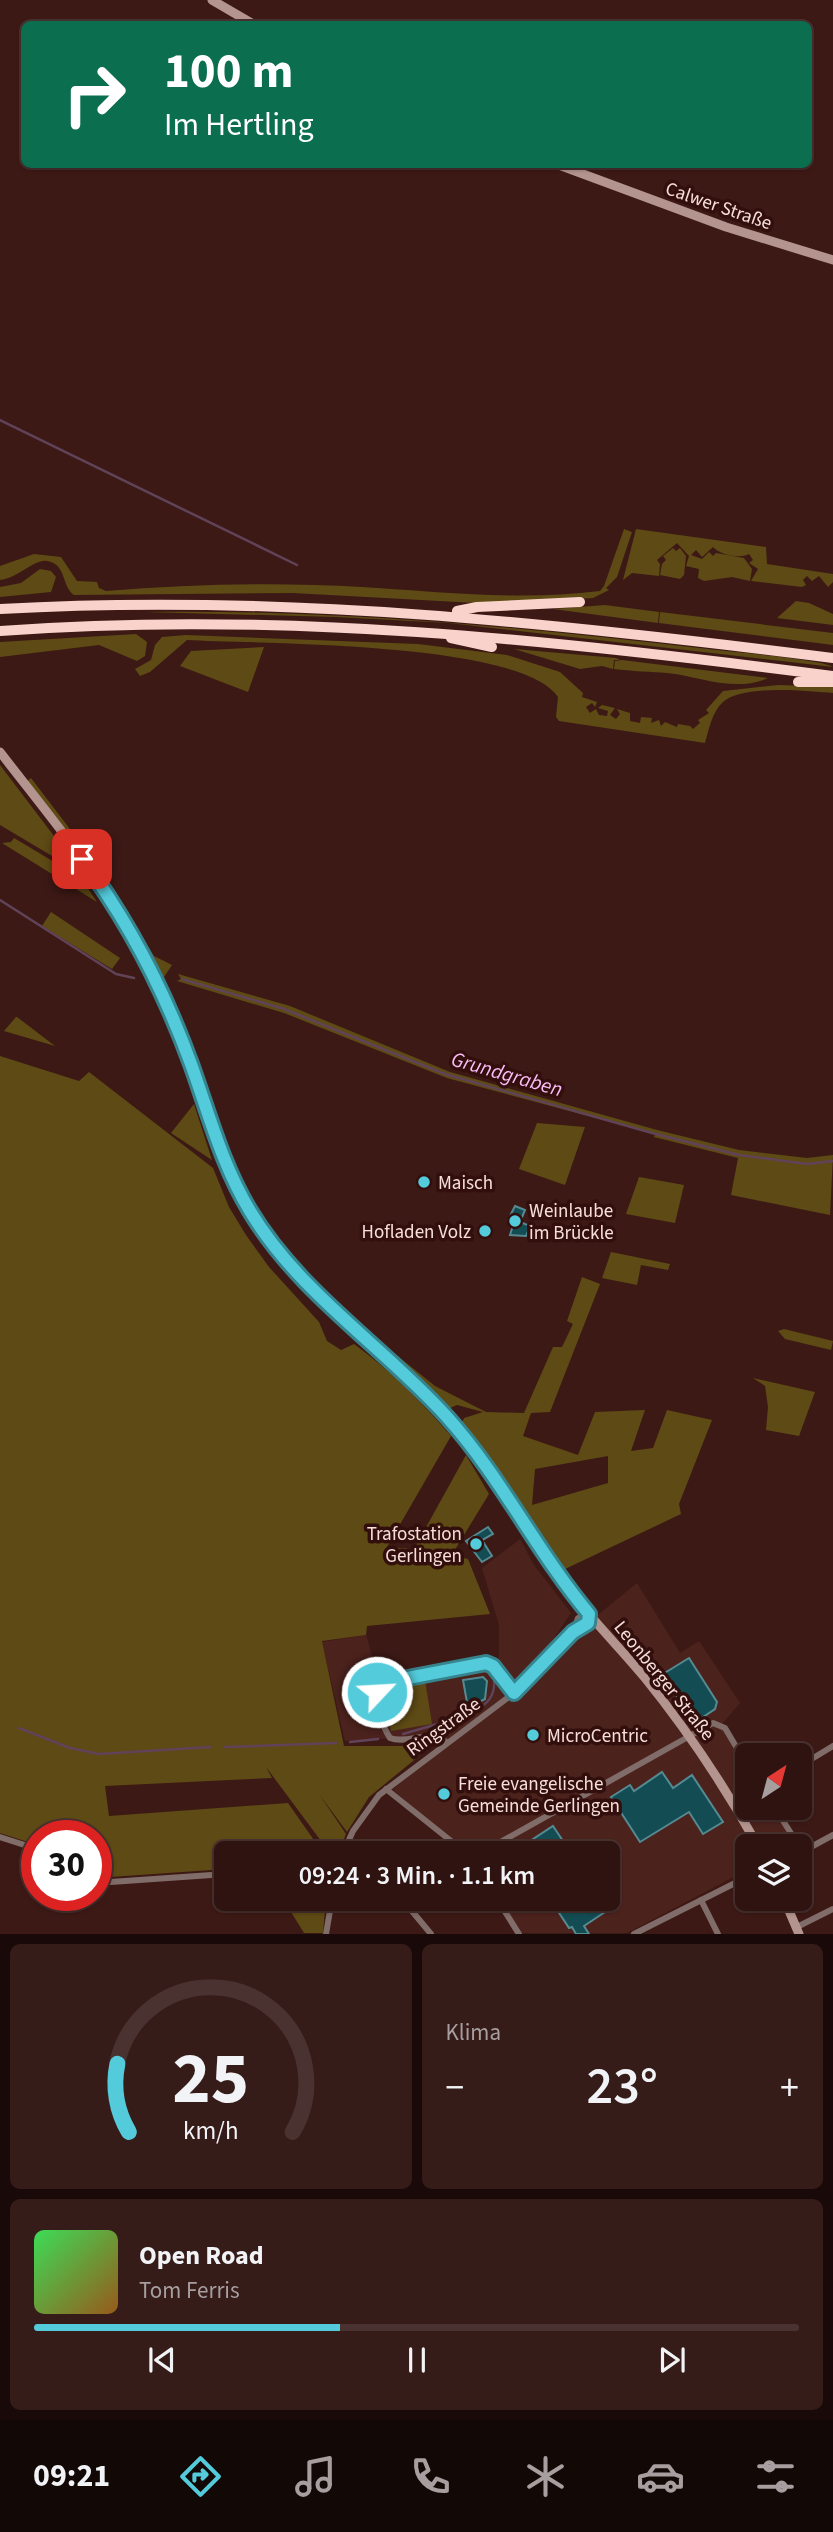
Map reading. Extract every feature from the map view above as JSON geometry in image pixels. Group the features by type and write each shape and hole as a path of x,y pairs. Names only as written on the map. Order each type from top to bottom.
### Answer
{"highway":[{"path":"444,614 477,607 580,602"},
{"path":"0,609 211,603 444,614 631,632 833,658"},
{"path":"0,631 59,626 232,623 414,630 597,647 833,676"},
{"path":"414,630 492,647"},
{"path":"798,682 833,682"}],"main road":[{"path":"212,0 248,21"},
{"name":"Calwer Straße","path":"567,168 726,227 833,260"},
{"name":"Leonberger Straße","path":"0,751 92,872 139,946 169,1009 226,1164 265,1234 306,1284 412,1380 449,1419 547,1560 690,1738 750,1834"},
{"path":"789,1911 798,1930"}],"street":[{"name":"Ringstraße","path":"349,1841 361,1817 386,1789 514,1693 573,1632 588,1623 589,1614"},
{"path":"446,1742 440,1736 402,1740 390,1738 384,1727 377,1692 379,1687 486,1663 493,1666 514,1693"},
{"path":"503,1841 713,1724 725,1728 735,1745"},
{"path":"812,1759 833,1746"},
{"path":"386,1789 451,1841"},
{"path":"812,1845 833,1835"},
{"path":"0,1837 21,1844"},
{"path":"112,1882 214,1875"},
{"path":"634,1934 735,1883"},
{"path":"701,1900 718,1934"},
{"path":"798,1930 833,1909"},
{"path":"326,1934 330,1911"},
{"path":"412,1911 431,1934"},
{"path":"505,1911 519,1934"}],"shaded area":[{"path":"624,529 632,532 617,577 606,588 609,590 593,598 494,604 293,593 74,595 58,566 47,561 0,580 0,566 34,554 61,557 77,581 97,582 99,588 106,591 266,584 330,585 481,595 570,594 600,591"},
{"path":"636,529 766,547 767,564 833,574 833,582 828,587 819,576 812,581 807,576 803,580 806,585 802,587 751,581 758,569 749,563 753,560 749,554 730,555 713,547 702,557 696,550 691,555 702,559 709,552 713,556 716,553 744,558 752,569 750,581 732,577 704,581 698,578 699,569 686,566 689,556 677,543 657,560 660,564 659,576 632,573 623,580"},
{"path":"673,548 676,551 680,548 686,556 684,575 680,579 660,575 662,564 666,560 663,556"},
{"path":"40,569 51,571 56,577 51,592 0,597 0,587 21,583"},
{"path":"796,601 809,603 833,614 833,625 777,618"},
{"path":"605,605 659,612 658,623 553,609"},
{"path":"145,612 286,613 427,621 498,627 568,634 774,656 833,667 449,623"},
{"path":"660,612 833,633 833,645 659,623"},
{"path":"136,634 147,642 145,656 137,661 99,645 0,657 0,642"},
{"path":"186,635 418,644 507,655 560,672 583,693 582,697 597,702 595,707 592,703 586,707 590,713 596,709 599,715 607,716 608,711 598,708 602,705 615,708 610,715 616,719 620,714 617,709 630,713 630,721 640,723 641,717 652,718 651,723 659,720 661,726 665,722 677,727 678,724 690,726 693,729 700,723 698,720 709,713 706,710 723,691 778,685 833,687 833,693 776,690 732,696 716,711 705,743 559,721 556,717 558,697 535,679 495,665 443,655 325,645 187,640 150,672 140,676 135,669 151,660 155,645 162,637"},
{"path":"264,647 248,692 180,666 191,651"},
{"path":"514,649 620,660 614,660 613,669 602,666 580,669"},
{"path":"615,661 768,678 730,684 667,673 614,669"},
{"path":"0,765 76,865 74,869 0,825"},
{"path":"31,778 92,858 154,956 172,965 164,977 158,975 26,782"},
{"path":"14,838 81,878 97,902 2,843 11,842"},
{"path":"51,912 120,958 112,969 42,926"},
{"path":"178,974 290,1006 450,1072 657,1130 739,1150 807,1158 833,1155 830,1215 731,1195 738,1158 447,1078 284,1013 177,981 181,979"},
{"path":"17,1017 55,1046 4,1031"},
{"path":"0,1056 79,1081 89,1072 213,1168 229,1207 246,1235 269,1267 319,1322 327,1341 341,1350 354,1344 368,1354 405,1387 451,1436 387,1547 414,1549 466,1455 489,1494 453,1553 430,1551 468,1559 490,1614 367,1626 366,1635 322,1641 344,1746 407,1746 433,1740 435,1743 369,1797 347,1832 319,1794 346,1834 343,1841 321,1841 266,1767 272,1778 105,1786 109,1816 288,1803 315,1841 214,1841 214,1870 112,1877 112,1820 21,1820 21,1840 0,1833"},
{"path":"194,1104 212,1160 171,1133"},
{"path":"537,1123 585,1127 565,1185 519,1169"},
{"path":"639,1177 684,1185 675,1223 626,1214"},
{"path":"611,1252 670,1264 668,1270 641,1265 637,1285 602,1278"},
{"path":"582,1277 600,1284 550,1412 531,1413 523,1436 578,1455 595,1412 645,1410 631,1451 653,1448 667,1410 712,1420 679,1504 681,1514 563,1570 518,1501 461,1425 464,1418 483,1412 457,1405 448,1409 394,1353 435,1386 486,1412 524,1413 553,1347 562,1347 573,1324 567,1321","holes":["608,1456 608,1483 532,1505 535,1469"]},
{"path":"784,1329 833,1341 831,1350 785,1339 778,1331"},
{"path":"753,1378 815,1392 799,1436 766,1430 768,1407 765,1386"},
{"path":"520,1539 534,1565 571,1613 548,1647 516,1682 499,1660 499,1625 482,1568"},
{"path":"637,1583 680,1653 699,1641 740,1703 722,1724 735,1745 735,1820 780,1820 789,1834 735,1834 735,1876 627,1933 521,1933 506,1911 620,1911 620,1841 452,1841 393,1790 445,1742 432,1736 345,1741 322,1642 366,1635 378,1676 492,1658 497,1678 515,1700 588,1623"},
{"path":"425,1680 432,1724 391,1731 383,1696 385,1686"},
{"path":"290,1911 325,1911 323,1933 304,1933"}],"building":[{"name":"Weinlaube im Brückle","path":"515,1206 525,1210 520,1222 530,1226 526,1236 510,1235 514,1222 508,1220"},
{"name":"Trafostation Gerlingen","path":"488,1527 493,1534 482,1540 492,1556 482,1562 466,1541"},
{"path":"689,1658 717,1702 715,1709 697,1721 694,1716 690,1717 663,1674"},
{"path":"483,1677 487,1681 485,1699 468,1708 463,1680"},
{"path":"662,1772 673,1788 692,1775 723,1822 703,1834 689,1812 640,1842 611,1797 630,1785 634,1791"},
{"path":"553,1826 563,1841 530,1841"},
{"path":"558,1911 606,1911 584,1926 589,1934 576,1934 572,1927 569,1928"}],"waterway":[{"path":"0,420 297,565"},
{"name":"Grundgraben","path":"0,900 116,974 134,978"},
{"name":"Grundgraben","path":"182,979 284,1009 445,1074 652,1133 739,1155 807,1164 833,1161"},
{"path":"472,1713 489,1699 494,1690 494,1678"},
{"path":"403,1734 465,1716"},
{"path":"19,1728 70,1748 99,1754 210,1747"},
{"path":"350,1742 378,1739"},
{"path":"225,1747 336,1743"}],"place":[{"name":"Maisch","path":"424,1182"},
{"name":"Weinlaube im Brückle","path":"515,1221"},
{"name":"Hofladen Volz","path":"485,1231"},
{"name":"Trafostation Gerlingen","path":"476,1544"},
{"name":"MicroCentric","path":"533,1735"},
{"name":"Freie evangelische Gemeinde Gerlingen","path":"444,1794"}],"route":[{"path":"82,859 121,915 158,983 226,1164 249,1210 265,1234 306,1284 412,1380 449,1419 547,1560 589,1614 588,1623 573,1632 514,1693 493,1666 486,1663 387,1682 379,1687 377,1692"}]}
